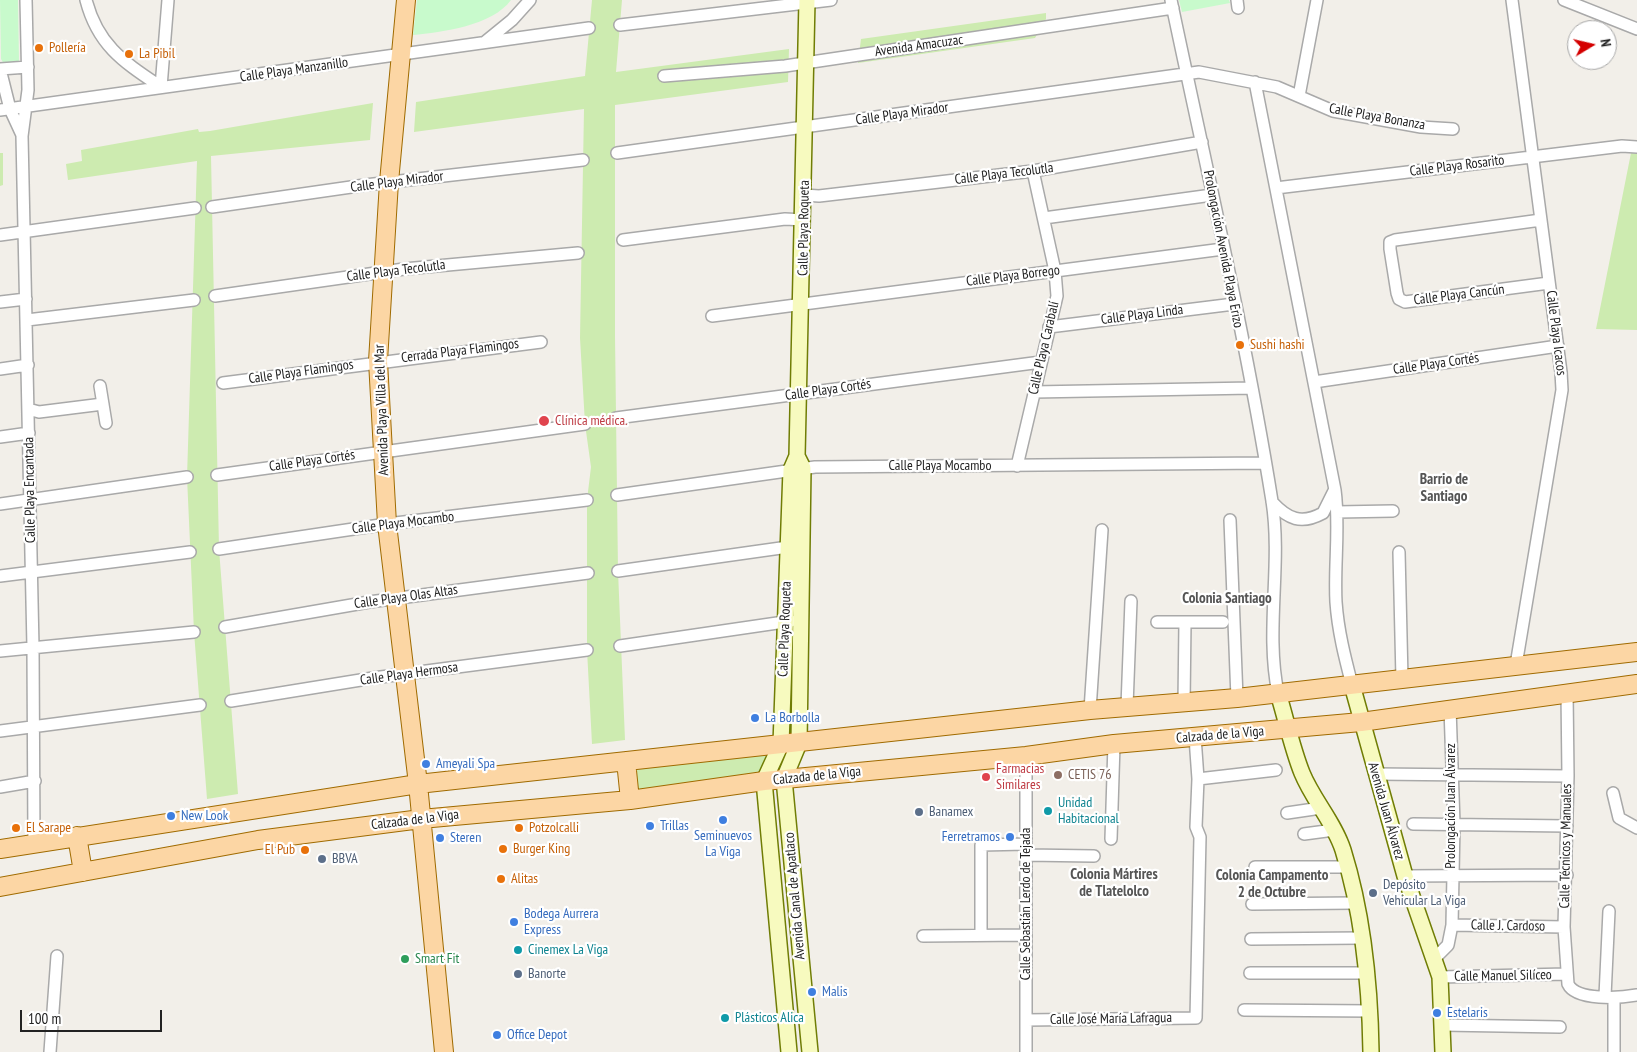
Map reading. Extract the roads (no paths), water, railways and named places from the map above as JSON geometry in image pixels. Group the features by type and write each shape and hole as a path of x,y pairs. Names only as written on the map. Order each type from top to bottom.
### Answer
{"main road":[{"name":"Avenida Playa Villa del Mar","path":"406,0 382,272 378,362 387,524 418,784 444,1052"},
{"path":"0,849 418,784 1127,706 1237,698 1637,652"},
{"name":"Calzada de la Viga","path":"0,887 258,840 421,819 630,800 764,781 1026,756 1114,744 1361,722 1566,692 1637,684"},
{"path":"626,761 630,800"},
{"path":"77,836 83,872"}],"street":[{"name":"Calle Playa Encantada","path":"26,0 27,106 22,136 33,647 34,843"},
{"path":"86,0 94,24 114,54 160,87"},
{"path":"160,87 168,0"},
{"path":"485,42 512,20 530,0"},
{"path":"620,25 831,0"},
{"path":"1299,96 1316,0"},
{"name":"Calle Playa Icacos","path":"1512,0 1558,346 1562,390 1516,665"},
{"path":"1564,0 1637,29"},
{"name":"Calle Playa Roqueta","path":"790,743 800,619 797,465 804,220 807,2"},
{"name":"Avenida Amacuzac","path":"664,76 807,62 1172,4"},
{"name":"Prolongación Avenida Playa Erizo","path":"1172,4 1252,388 1272,502 1276,536 1272,666 1278,693"},
{"name":"Calle Playa Manzanillo","path":"5,110 160,87 202,84 588,28"},
{"path":"0,69 28,67"},
{"name":"Calle Playa Encantada","path":"0,69 5,110 22,136"},
{"name":"Calle Playa Bonanza","path":"1186,74 1198,72 1255,82 1299,96 1315,105 1333,111 1421,127 1453,129"},
{"name":"Calle Playa Mirador","path":"617,153 1186,74"},
{"path":"1255,82 1335,490 1337,512 1336,601 1341,643 1352,685"},
{"name":"Calle Playa Tecolutla","path":"804,195 819,196 1033,171 1202,142"},
{"name":"Calle Playa Rosarito","path":"1276,188 1622,146 1637,147"},
{"name":"Calle Playa Mirador","path":"212,207 389,182 583,160"},
{"name":"Calle Playa Carabalí","path":"1017,466 1057,296 1055,271 1033,171"},
{"path":"1044,218 1212,195"},
{"path":"0,235 196,208"},
{"path":"623,240 785,219 804,220"},
{"name":"Calle Playa Cancún","path":"1541,220 1395,240 1390,242 1390,248 1397,293 1399,299 1405,302 1549,283"},
{"name":"Calle Playa Borrego","path":"712,316 1224,249"},
{"name":"Calle Playa Tecolutla","path":"215,296 382,272 578,253"},
{"path":"0,302 26,299"},
{"path":"27,320 194,300"},
{"name":"Calle Playa Linda","path":"1050,327 1234,304"},
{"name":"Cerrada Playa Flamingos","path":"378,362 541,342"},
{"name":"Calle Playa Cortés","path":"1314,382 1558,346"},
{"name":"Calle Playa Flamingos","path":"223,383 378,362"},
{"name":"Calle Playa Cortés","path":"616,418 1041,362"},
{"path":"0,369 28,365"},
{"path":"100,386 106,423"},
{"path":"1034,392 1252,388"},
{"path":"28,409 39,412 103,404"},
{"name":"Calle Playa Cortés","path":"217,475 585,424"},
{"path":"0,437 29,433"},
{"name":"Calle Playa Mocambo","path":"617,495 782,473 797,465 1017,466 1265,463"},
{"name":"Calle Playa Roqueta","path":"790,743 784,622 788,547 797,465"},
{"path":"0,504 187,477"},
{"path":"1272,502 1284,514 1294,519 1315,517 1323,513 1335,490"},
{"name":"Calle Playa Mocambo","path":"219,549 387,524 587,500"},
{"path":"1337,512 1392,510"},
{"path":"1230,520 1237,698"},
{"path":"1090,710 1102,530"},
{"path":"618,571 788,547"},
{"path":"0,576 190,552"},
{"path":"1399,552 1402,679"},
{"name":"Calle Playa Olas Altas","path":"225,627 396,598 588,573"},
{"path":"1127,706 1131,601"},
{"path":"620,646 800,619"},
{"path":"1157,622 1223,622"},
{"path":"1184,702 1186,622"},
{"path":"0,651 194,632"},
{"name":"Calle Playa Hermosa","path":"231,701 404,674 587,650"},
{"name":"Avenida Juan Álvarez","path":"1352,685 1405,876 1440,977 1443,1052"},
{"name":"Calle Técnicos y Manuales","path":"1566,692 1568,776 1564,927 1566,974 1571,991 1578,994 1610,997"},
{"path":"1278,693 1302,773 1334,830 1348,867 1367,973 1371,1010 1371,1052"},
{"path":"0,731 200,705"},
{"name":"Prolongación Juan Álvarez","path":"1435,958 1448,945 1452,925 1454,824 1450,708"},
{"path":"1195,737 1198,779 1276,770"},
{"path":"764,781 790,743"},
{"name":"Avenida Canal de Apatlaco","path":"790,743 784,779 810,1052"},
{"path":"1111,839 1114,744"},
{"name":"Calle Sebastián Lerdo de Tejada","path":"1026,756 1026,1052"},
{"path":"1376,774 1568,776"},
{"name":"Calle José María Lafragua","path":"1026,1020 1196,1018 1200,837 1196,827 1198,779"},
{"name":"Avenida Canal de Apatlaco","path":"764,781 790,1052"},
{"path":"0,787 35,782"},
{"path":"1613,793 1619,818 1637,828"},
{"path":"1287,813 1321,808"},
{"path":"1412,824 1567,826"},
{"path":"1304,834 1334,830"},
{"path":"981,935 981,845 1094,856"},
{"path":"1255,867 1348,867"},
{"path":"1405,876 1566,876"},
{"path":"1252,904 1355,903"},
{"path":"1609,910 1610,997 1614,1052"},
{"name":"Calle J. Cardoso","path":"1452,925 1564,927"},
{"path":"923,936 1026,935"},
{"path":"1251,939 1361,938"},
{"path":"50,1052 57,956"},
{"path":"1250,973 1367,973"},
{"name":"Calle Manuel Silíceo","path":"1440,977 1566,974"},
{"path":"1610,997 1637,995"},
{"path":"1244,1010 1371,1010"},
{"path":"1443,1025 1560,1027"}],"place":[{"name":"Pollería","path":"39,48"},
{"name":"La Pibil","path":"129,54"},
{"name":"Sushi hashi","path":"1240,345"},
{"name":"Clínica médica.","path":"544,421"},
{"name":"La Borbolla","path":"755,718"},
{"name":"Ameyali Spa","path":"426,764"},
{"name":"CETIS 76","path":"1058,775"},
{"name":"Farmacias Similares","path":"986,777"},
{"name":"Unidad Habitacional","path":"1048,811"},
{"name":"Banamex","path":"919,812"},
{"name":"New Look","path":"171,816"},
{"name":"Seminuevos La Viga","path":"723,820"},
{"name":"Trillas","path":"650,826"},
{"name":"El Sarape","path":"16,828"},
{"name":"Potzolcalli","path":"519,828"},
{"name":"Ferretramos","path":"1010,837"},
{"name":"Steren","path":"440,838"},
{"name":"Burger King","path":"503,849"},
{"name":"El Pub","path":"305,850"},
{"name":"BBVA","path":"322,859"},
{"name":"Alitas","path":"501,879"},
{"name":"Depósito Vehicular La Viga","path":"1373,893"},
{"name":"Bodega Aurrera Express","path":"514,922"},
{"name":"Cinemex La Viga","path":"518,950"},
{"name":"Smart Fit","path":"405,959"},
{"name":"Banorte","path":"518,974"},
{"name":"Malis","path":"812,992"},
{"name":"Estelaris","path":"1437,1013"},
{"name":"Plásticos Alica","path":"725,1018"},
{"name":"Office Depot","path":"497,1035"}],"district":[{"name":"Barrio de Santiago","path":"1444,488"},
{"name":"Colonia Santiago","path":"1227,599"},
{"name":"Colonia Mártires de Tlatelolco","path":"1114,884"},
{"name":"Colonia Campamento 2 de Octubre","path":"1272,884"}]}
